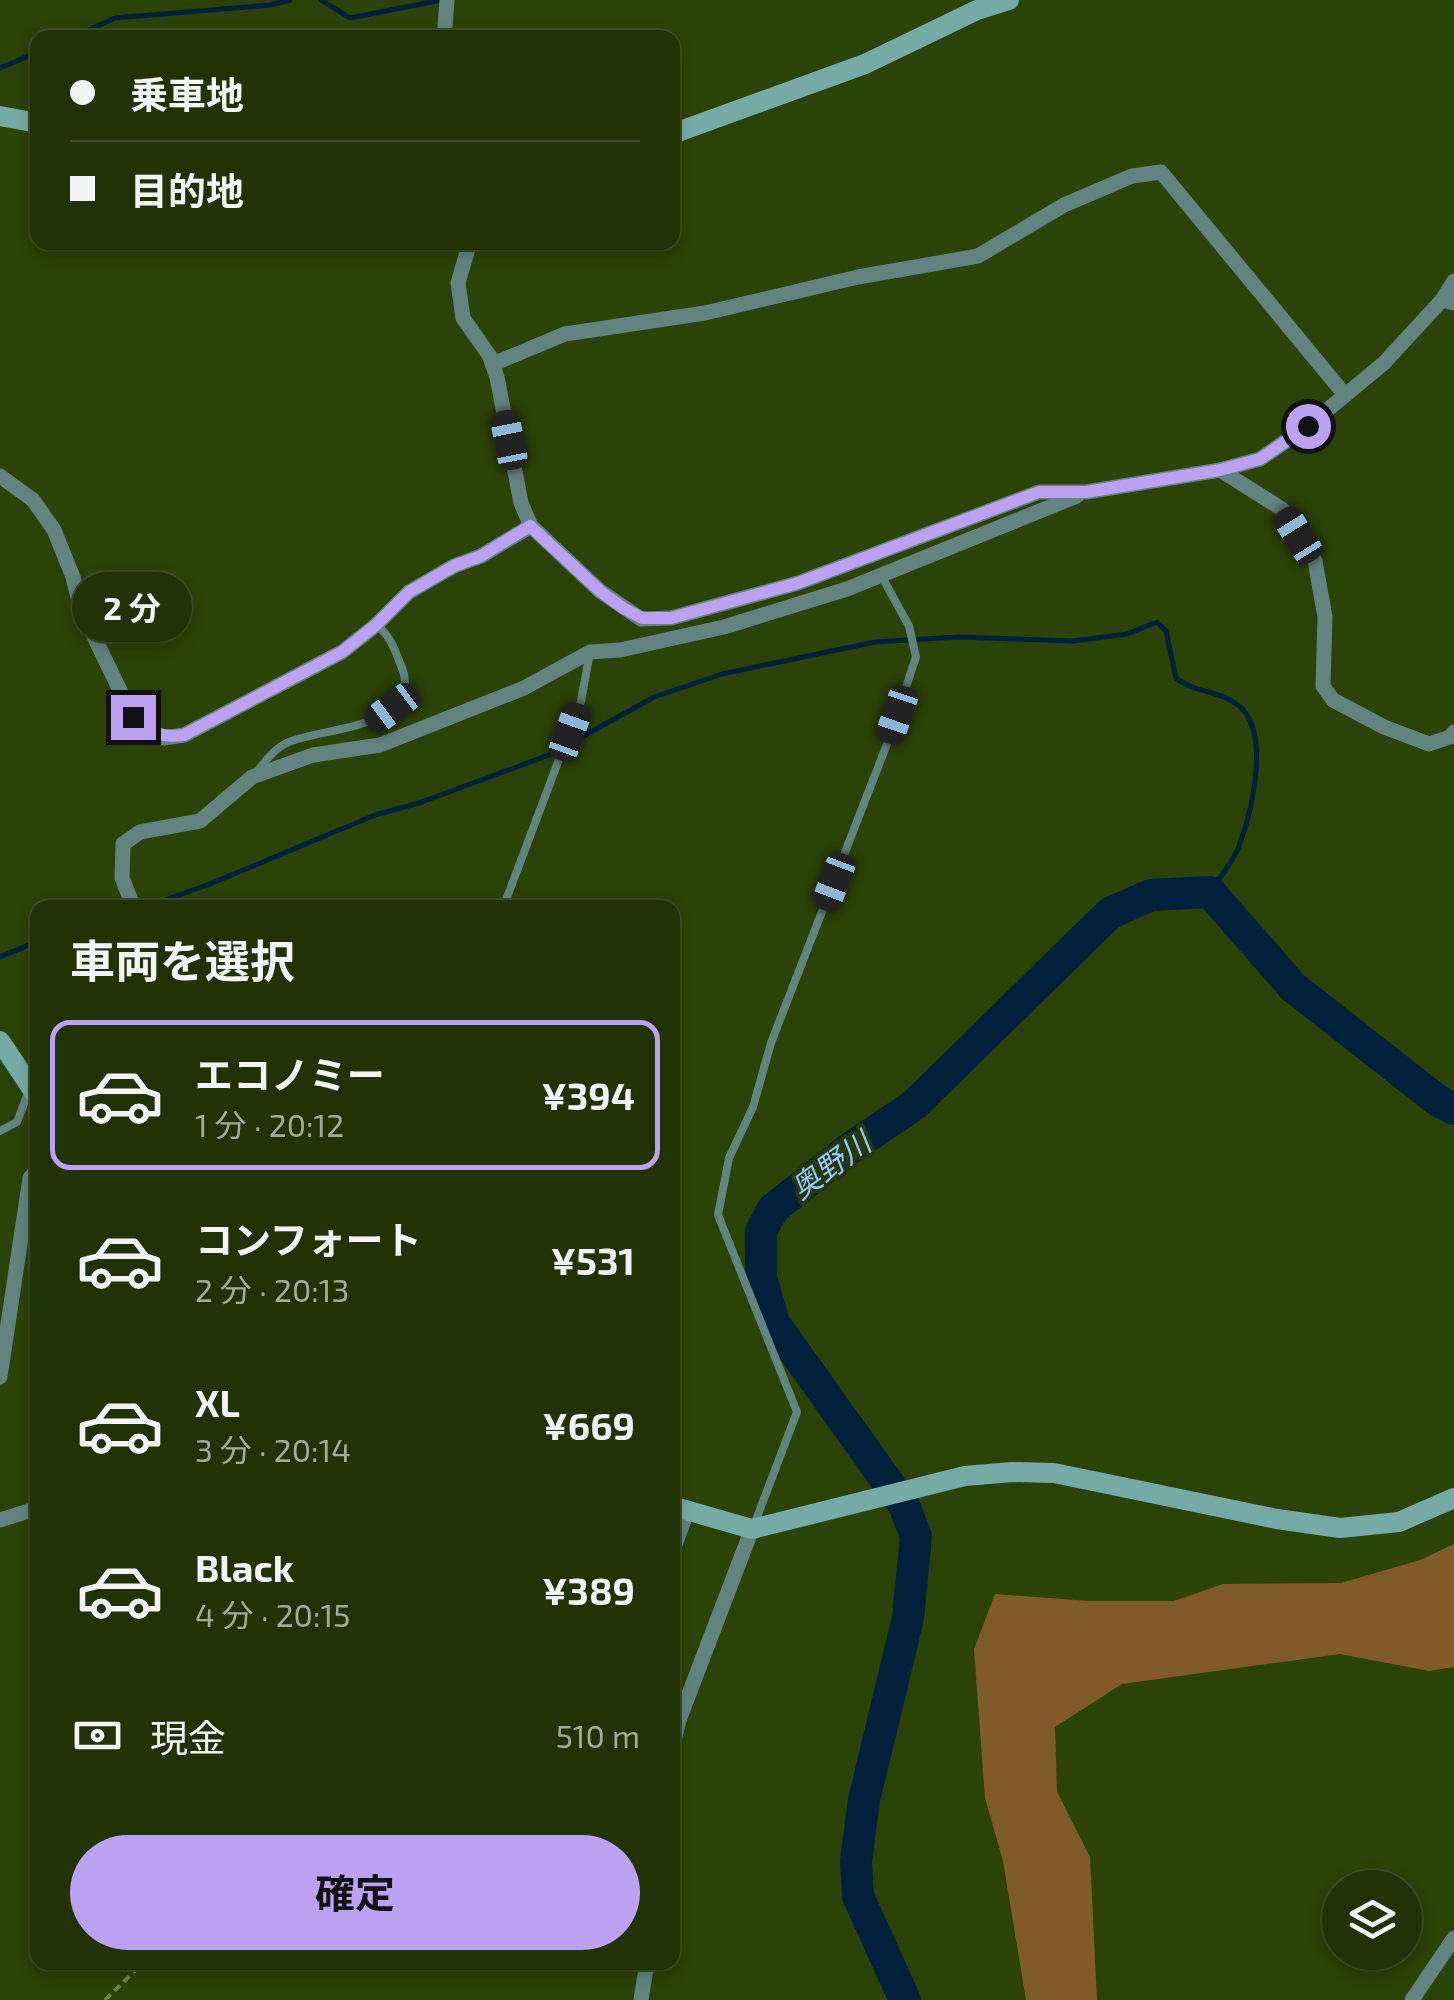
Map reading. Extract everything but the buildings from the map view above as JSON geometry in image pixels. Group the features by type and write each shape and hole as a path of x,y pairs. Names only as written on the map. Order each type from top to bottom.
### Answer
{"street":[{"path":"445,30 447,0"},
{"path":"680,131 865,64 977,10 1009,0"},
{"path":"0,116 30,122"},
{"path":"492,364 565,334 705,313 978,256 1064,205 1132,176 1161,172 1345,395"},
{"path":"468,250 458,283 463,318 492,364 521,503 530,526 600,591 642,618 671,618 798,583 1039,492 1086,492 1220,470 1260,459 1384,363 1448,302 1454,281"},
{"path":"1220,470 1282,509 1315,561 1325,617 1324,686 1333,700 1384,727 1429,744 1454,732"},
{"path":"0,476 32,500 54,530 74,577 81,610 133,717 164,738 184,735 342,652 409,592 530,526"},
{"path":"131,900 122,878 123,844 140,832 200,821 252,778 313,755 380,746 524,688 590,652 620,650 724,628 882,577 1086,492"},
{"path":"0,1041 30,1087"},
{"path":"0,1377 30,1178"},
{"path":"680,1509 752,1529 964,1476 1012,1472 1054,1473 1277,1519 1340,1528 1399,1522 1454,1498"},
{"path":"0,1520 30,1511"},
{"path":"680,1717 752,1529"},
{"path":"1412,2000 1454,1938"},
{"path":"640,2000 646,1970"}],"lane":[{"path":"752,1529 798,1412 718,1214 729,1158 753,1106 772,1043 887,744 916,657 909,626 882,577"},
{"path":"252,778 284,743 334,728 374,722 399,700 408,680 386,632 376,625"},
{"path":"506,900 581,701 590,652"},
{"path":"0,1131 17,1122 30,1100"}],"path":[{"path":"106,2000 136,1970"}],"shaded area":[{"path":"1454,1544 1454,1667 1429,1671 1340,1654 1122,1684 1055,1727 1057,1792 1090,1857 1097,2000 1026,2000 1003,1861 985,1798 974,1649 995,1594 1089,1601 1174,1601 1223,1584 1341,1583 1420,1560"}],"waterway":[{"path":"89,30 115,18 290,0"},
{"path":"321,0 350,18 441,0"},
{"path":"0,68 30,55"},
{"path":"165,900 375,815 549,755 654,697 722,674 875,642 958,637 1073,641 1127,634 1157,622 1166,631 1176,678 1239,706 1249,718 1254,734 1256,773 1244,831 1233,858 1210,892"},
{"name":"奥野川","path":"905,2000 858,1896 856,1861 864,1800 908,1618 916,1536 904,1505 774,1323 761,1278 761,1231 773,1209 846,1151 914,1105 1110,913 1151,895 1210,892 1293,987 1437,1100 1454,1109"},
{"path":"0,957 30,944"}],"route":[{"path":"133,717 164,738 184,735 342,652 409,592 530,526 623,608 642,618 671,618 798,583 1039,492 1086,492 1220,470 1260,459 1308,426"}]}
